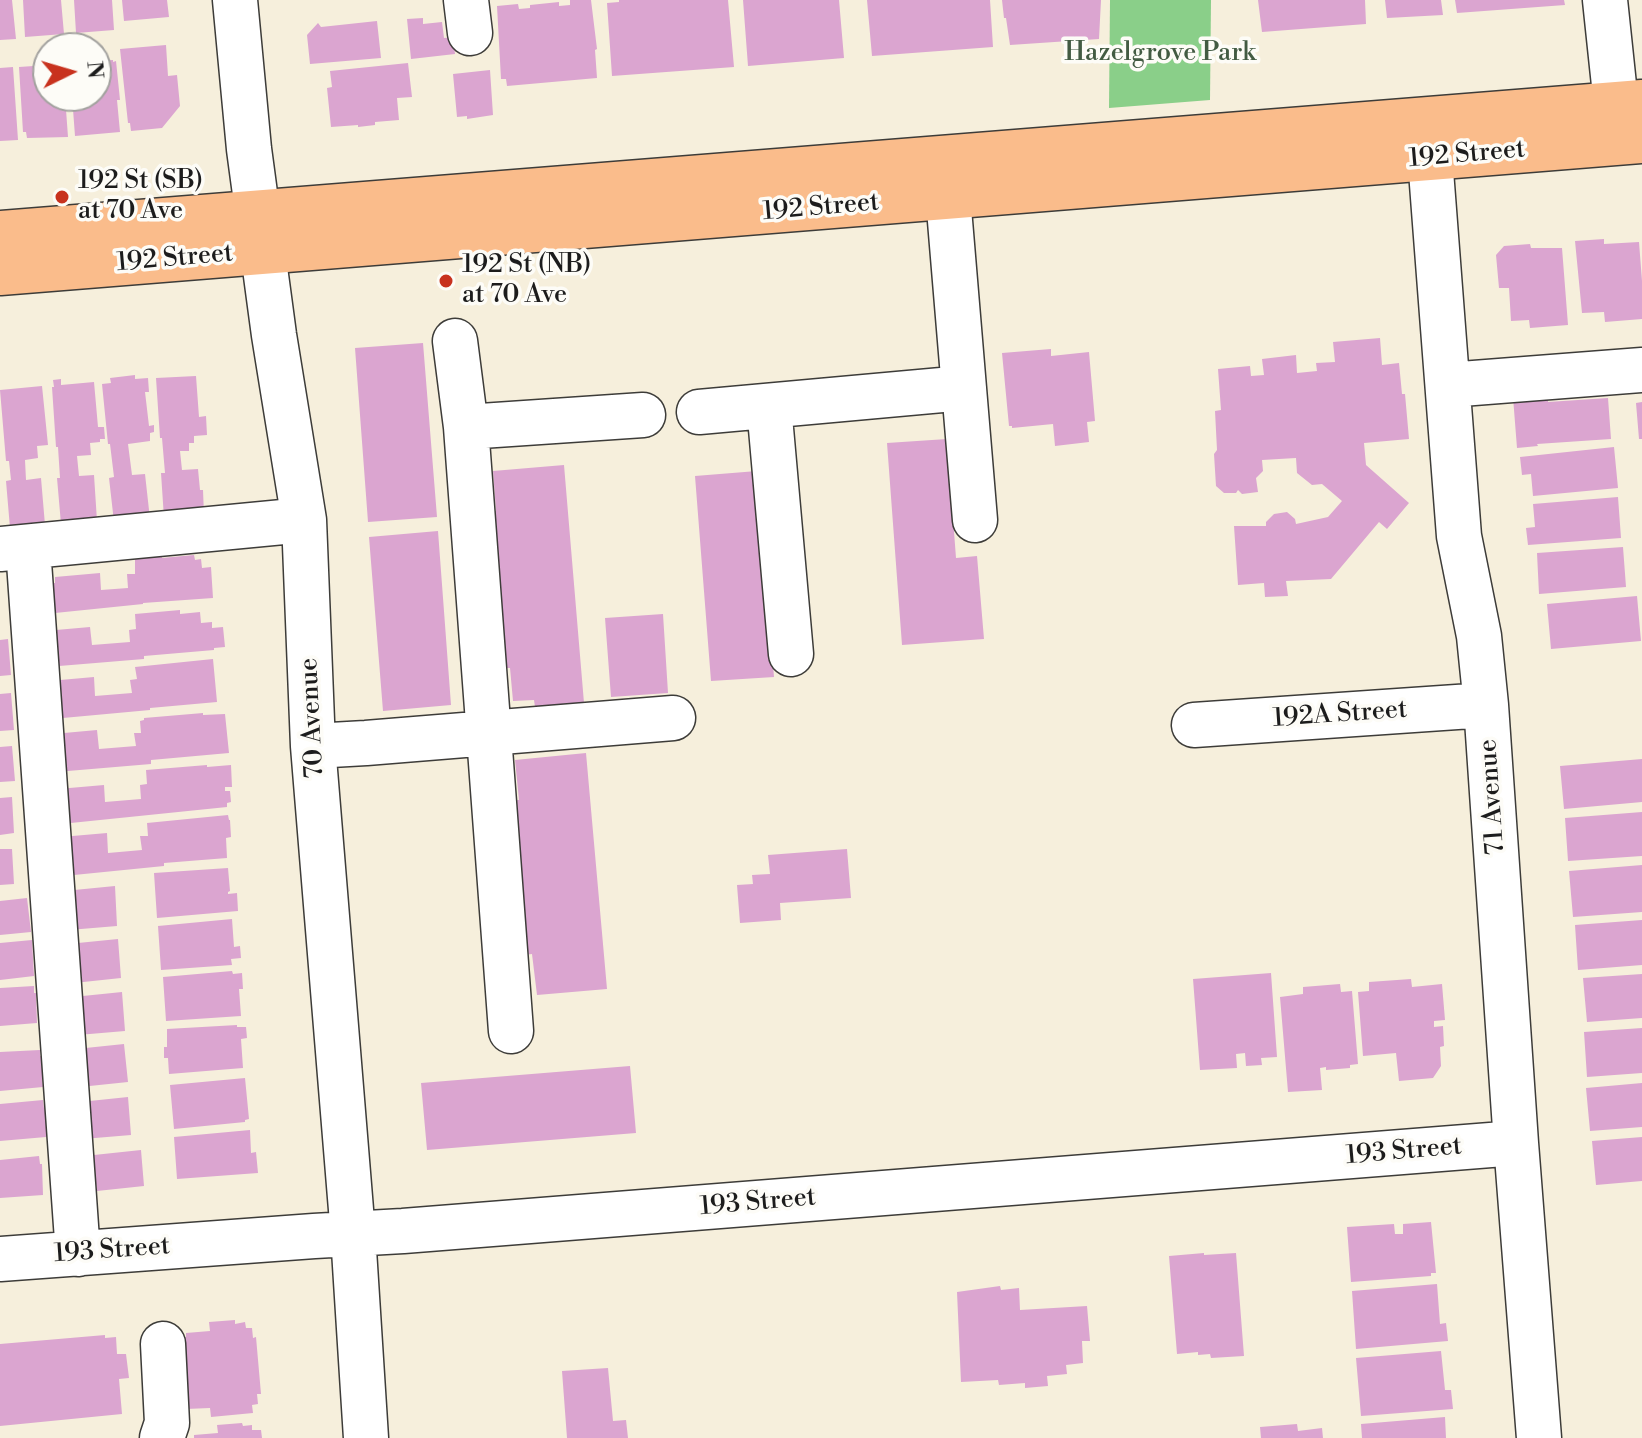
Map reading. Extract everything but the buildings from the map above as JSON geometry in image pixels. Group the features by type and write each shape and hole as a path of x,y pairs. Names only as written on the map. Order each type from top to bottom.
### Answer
{"main road":[{"name":"192 Street","path":"0,273 261,232 1629,103"},
{"name":"192 Street","path":"0,233 261,232 948,197 1642,141"}],"street":[{"name":"70 Avenue","path":"235,0 247,131 274,335 304,520 313,746 353,1234 366,1438"},
{"path":"1605,0 1629,103"},
{"name":"71 Avenue","path":"1430,158 1459,536 1479,636 1486,705 1539,1438"},
{"path":"948,197 975,520"},
{"path":"455,341 466,427 511,1031"},
{"path":"1448,385 1642,370"},
{"path":"699,412 964,388"},
{"path":"769,406 791,654"},
{"path":"466,427 643,415"},
{"path":"78,1254 14,549 304,520"},
{"name":"192A Street","path":"1194,725 1486,705"},
{"path":"313,746 673,718"},
{"name":"193 Street","path":"0,1259 403,1231 1516,1143"},
{"path":"162,1438 167,1423 163,1344"}],"green space":[{"name":"Hazelgrove Park","path":"1110,0 1211,0 1210,100 1109,108"}],"place":[{"name":"192 St (SB) at 70 Ave","path":"62,197"},
{"name":"192 St (NB) at 70 Ave","path":"446,281"}]}
